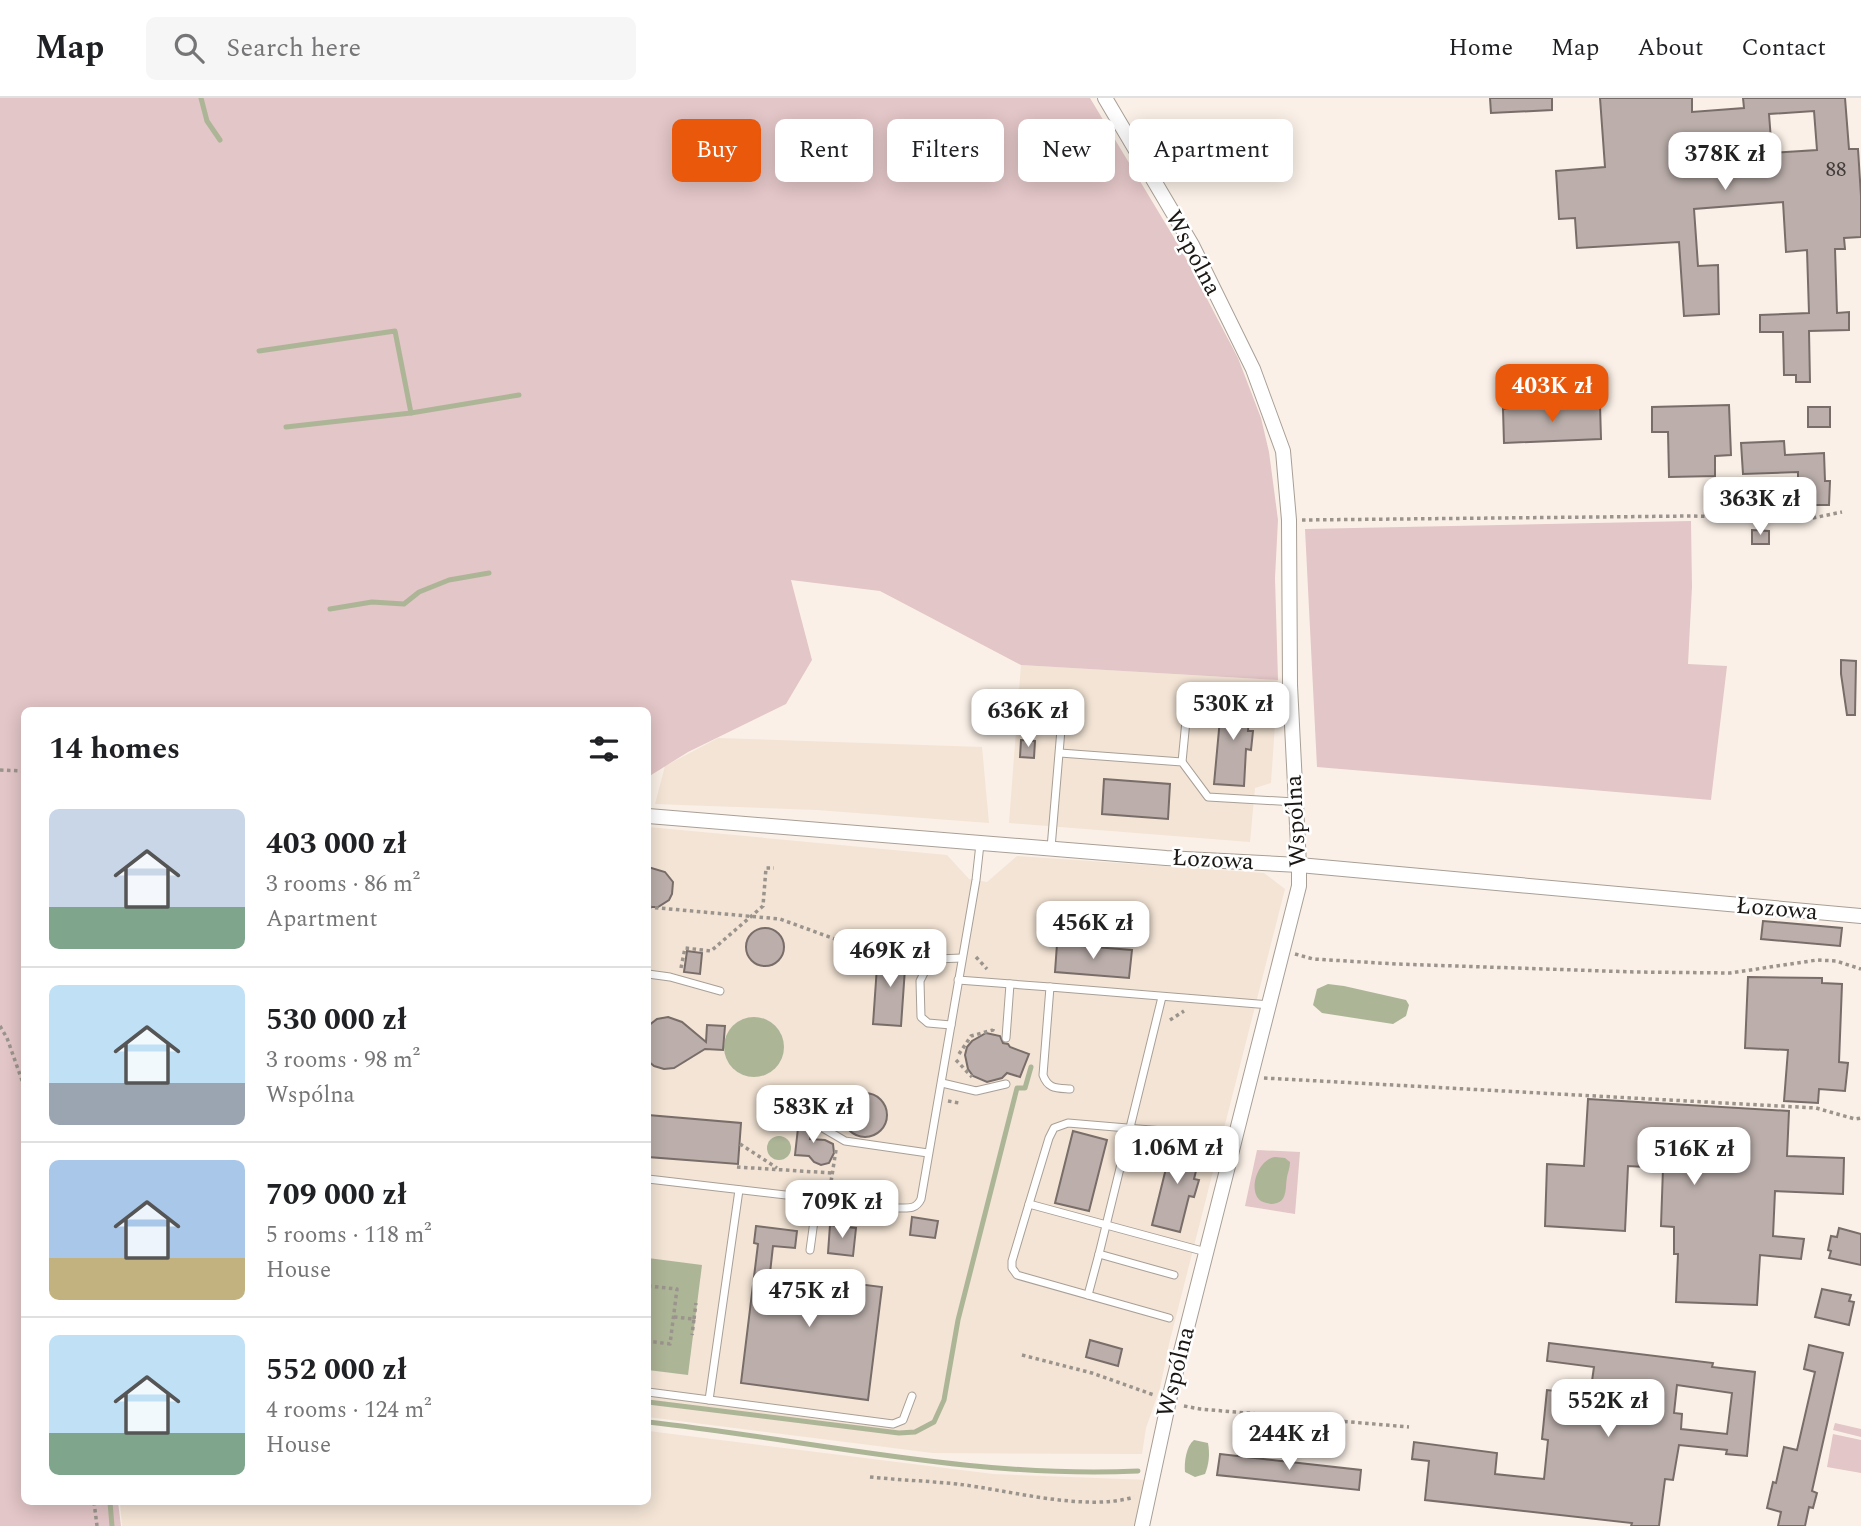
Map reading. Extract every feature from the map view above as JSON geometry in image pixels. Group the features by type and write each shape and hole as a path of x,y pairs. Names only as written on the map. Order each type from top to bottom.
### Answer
{"street":[{"name":"Wspólna","path":"1105,98 1192,245 1253,369 1283,451 1289,520 1290,685 1299,865 1299,886 1271,1005 1169,1400 1142,1526"},
{"name":"Łozowa","path":"651,816 1299,865 1861,916"}],"lane":[{"path":"1189,690 1182,762 1208,797 1295,802"},
{"path":"1051,848 1064,694"},
{"path":"1060,753 1182,762"},
{"path":"651,1179 897,1208 914,1207 921,1199 976,880 980,843"},
{"path":"951,1025 928,1023 920,1017 920,981 929,963 936,959 962,958"},
{"path":"651,975 720,990"},
{"path":"958,980 1271,1005"},
{"path":"1006,1038 1010,984"},
{"path":"1050,987 1043,1075 1046,1083 1054,1088 1070,1089"},
{"path":"1088,1295 1162,996"},
{"path":"942,1083 976,1091 1006,1084"},
{"path":"1169,1318 1017,1275 1012,1268 1049,1138 1055,1128 1068,1123 1209,1135"},
{"path":"816,1124 845,1141 928,1153"},
{"path":"709,1400 738,1190"},
{"path":"810,1250 817,1199"},
{"path":"1030,1204 1206,1252"},
{"path":"1099,1254 1174,1275"},
{"path":"651,1392 893,1424 903,1420 912,1396"}],"path":[{"path":"1289,520 1692,516 1808,519 1842,512"},
{"path":"0,770 21,771"},
{"path":"679,980 685,948 711,951 763,906 766,868 774,868"},
{"path":"651,907 780,919 876,954"},
{"path":"1284,950 1313,959 1396,964 1713,973 1756,970 1817,960 1836,961 1861,969"},
{"path":"973,952 985,968 998,973 997,983"},
{"path":"1167,1026 1176,1014 1191,1010"},
{"path":"956,1059 971,1036 993,1030 994,1020"},
{"path":"0,1026 21,1078"},
{"path":"956,1044 956,1059 970,1076 991,1089"},
{"path":"1252,1076 1816,1108 1855,1119 1861,1118"},
{"path":"829,1200 838,1137"},
{"path":"740,1144 779,1170"},
{"path":"737,1167 832,1173"},
{"path":"651,1286 677,1289 670,1344 651,1341"},
{"path":"692,1335 696,1303"},
{"path":"674,1317 694,1319"},
{"path":"1022,1355 1092,1373 1200,1409 1409,1427"},
{"path":"870,1477 957,1484 1067,1500 1112,1502 1137,1497 1149,1490"},
{"path":"94,1505 97,1526"}],"shaded area":[{"path":"0,98 1090,98 1103,119 1018,119 1018,182 1115,182 1115,140 1129,163 1129,182 1141,182 1182,251 1238,358 1261,418 1269,452 1278,520 1275,578 1278,680 1021,665 880,591 791,580 812,660 786,704 688,752 651,775 651,707 21,707 21,1505 118,1505 121,1526 0,1526"},
{"path":"1691,521 1692,587 1688,664 1727,666 1711,800 1317,767 1305,529"},
{"path":"1021,665 1278,680 1271,783 1255,788 1250,842 1009,823"},
{"path":"718,738 982,747 989,823 817,810 655,804 665,766"},
{"path":"651,827 947,855 969,879 987,882 1017,856 1264,873 1285,889 1160,1388 1146,1428 1142,1454 933,1453 651,1417"},
{"path":"1328,984 1406,1000 1409,1005 1406,1016 1393,1024 1322,1013 1313,1005 1317,989"},
{"path":"754,1017 771,1022 779,1030 784,1047 779,1064 771,1072 754,1077 737,1072 729,1064 724,1047 729,1030 737,1022"},
{"path":"779,1136 790,1143 791,1148 784,1159 779,1160 768,1153 767,1148 774,1137"},
{"path":"1257,1150 1300,1152 1295,1214 1245,1206"},
{"path":"1275,1157 1285,1158 1290,1163 1284,1197 1278,1203 1272,1204 1261,1201 1255,1190 1255,1183 1259,1169"},
{"path":"651,1258 702,1265 688,1375 651,1370"},
{"path":"1835,1423 1861,1429 1861,1437 1833,1430"},
{"path":"651,1431 993,1474 1149,1480 1137,1526 122,1526 120,1505 651,1505"},
{"path":"1833,1434 1861,1440 1861,1473 1827,1467"},
{"path":"1194,1440 1208,1443 1209,1451 1205,1474 1195,1477 1185,1472 1187,1450"}],"building":[{"path":"1490,98 1552,98 1552,110 1491,113"},
{"path":"1600,98 1692,98 1692,112 1744,108 1743,98 1845,98 1849,149 1858,149 1861,237 1844,238 1845,249 1835,249 1837,313 1849,312 1849,330 1809,331 1810,382 1796,382 1796,375 1784,375 1783,332 1760,332 1760,315 1809,313 1807,250 1786,252 1783,202 1694,209 1698,266 1718,265 1719,314 1684,316 1679,242 1577,248 1575,218 1559,219 1556,171 1605,167","holes":["1814,111 1817,150 1772,153 1769,114"]},
{"path":"1600,405 1601,439 1504,443 1503,409"},
{"path":"1729,405 1731,455 1715,456 1715,476 1669,477 1668,432 1652,432 1652,407"},
{"path":"1808,407 1830,407 1830,427 1808,427"},
{"path":"1784,441 1785,455 1824,453 1825,481 1830,481 1829,505 1798,505 1798,472 1743,474 1741,443"},
{"path":"1749,485 1750,505 1715,506 1711,499 1710,486"},
{"path":"1752,530 1769,531 1769,544 1752,544"},
{"path":"1841,660 1856,661 1855,715 1847,715"},
{"path":"1222,697 1250,699 1248,731 1253,731 1251,750 1246,749 1244,786 1214,784"},
{"path":"1021,740 1035,741 1034,758 1020,757"},
{"path":"1104,779 1170,784 1168,819 1102,814"},
{"path":"651,868 665,872 673,882 669,900 658,907 651,907"},
{"path":"1763,921 1842,928 1840,946 1761,939"},
{"path":"765,928 779,933 784,947 779,961 765,966 751,961 746,947 751,933"},
{"path":"1057,944 1132,950 1129,978 1055,972"},
{"path":"687,951 702,953 700,974 684,972"},
{"path":"878,952 906,954 901,1026 873,1024"},
{"path":"1748,977 1822,978 1822,983 1842,984 1839,1062 1848,1063 1845,1091 1819,1089 1818,1103 1784,1101 1788,1050 1745,1048"},
{"path":"668,1017 682,1022 706,1042 707,1025 725,1026 723,1050 705,1049 674,1068 654,1066 651,1064 651,1024 657,1019"},
{"path":"986,1033 1000,1036 1003,1043 1029,1054 1020,1077 1007,1073 1002,1078 987,1082 973,1076 968,1069 965,1055 967,1047"},
{"path":"865,1093 874,1094 881,1099 886,1106 886,1124 881,1131 874,1136 865,1137 856,1136 849,1131 844,1124 843,1115 844,1106 849,1099 856,1094"},
{"path":"1588,1099 1789,1111 1787,1156 1844,1158 1843,1194 1775,1191 1773,1236 1804,1239 1801,1259 1760,1255 1757,1305 1676,1302 1678,1254 1674,1254 1674,1227 1661,1226 1663,1168 1628,1166 1625,1231 1545,1226 1547,1164 1584,1166"},
{"path":"651,1115 741,1123 738,1164 651,1157"},
{"path":"799,1119 812,1120 810,1139 825,1140 833,1144 834,1153 829,1163 821,1165 809,1156 795,1155"},
{"path":"1073,1131 1107,1140 1089,1211 1055,1203"},
{"path":"1173,1140 1202,1147 1194,1179 1199,1180 1194,1197 1189,1196 1180,1232 1152,1225"},
{"path":"912,1217 938,1221 935,1238 910,1235"},
{"path":"830,1225 856,1228 853,1256 828,1253"},
{"path":"756,1226 797,1231 795,1248 773,1246 770,1273 882,1287 868,1400 741,1383 758,1244 754,1243"},
{"path":"1839,1228 1861,1234 1861,1265 1829,1258 1831,1236 1837,1237"},
{"path":"1822,1289 1851,1295 1849,1301 1854,1302 1849,1325 1815,1317"},
{"path":"1090,1340 1122,1349 1118,1366 1086,1357"},
{"path":"1549,1343 1713,1363 1712,1367 1755,1372 1747,1456 1726,1454 1727,1450 1679,1445 1673,1480 1665,1479 1659,1526 1631,1526 1632,1523 1425,1500 1429,1461 1412,1459 1414,1442 1497,1453 1495,1474 1544,1479 1548,1440 1542,1439 1547,1390 1590,1395 1594,1367 1547,1361","holes":["1677,1385 1732,1393 1727,1434 1681,1429 1682,1414 1674,1413"]},
{"path":"1809,1345 1843,1353 1812,1491 1817,1493 1813,1508 1809,1507 1805,1526 1778,1526 1781,1512 1767,1508 1784,1447 1797,1450 1815,1372 1804,1369"},
{"path":"1220,1454 1361,1470 1359,1490 1217,1475"}],"waterway":[{"path":"201,98 207,121 220,140"},
{"path":"259,351 395,331 411,413 519,395"},
{"path":"286,427 411,413"},
{"path":"330,609 372,602 404,604 419,592 449,580 489,573"},
{"path":"651,1402 899,1433 915,1432 934,1422 944,1400 958,1320 1017,1088 1025,1088 1031,1067"},
{"path":"651,1422 953,1464 1076,1472 1138,1471"},
{"path":"110,1505 112,1526"}]}
